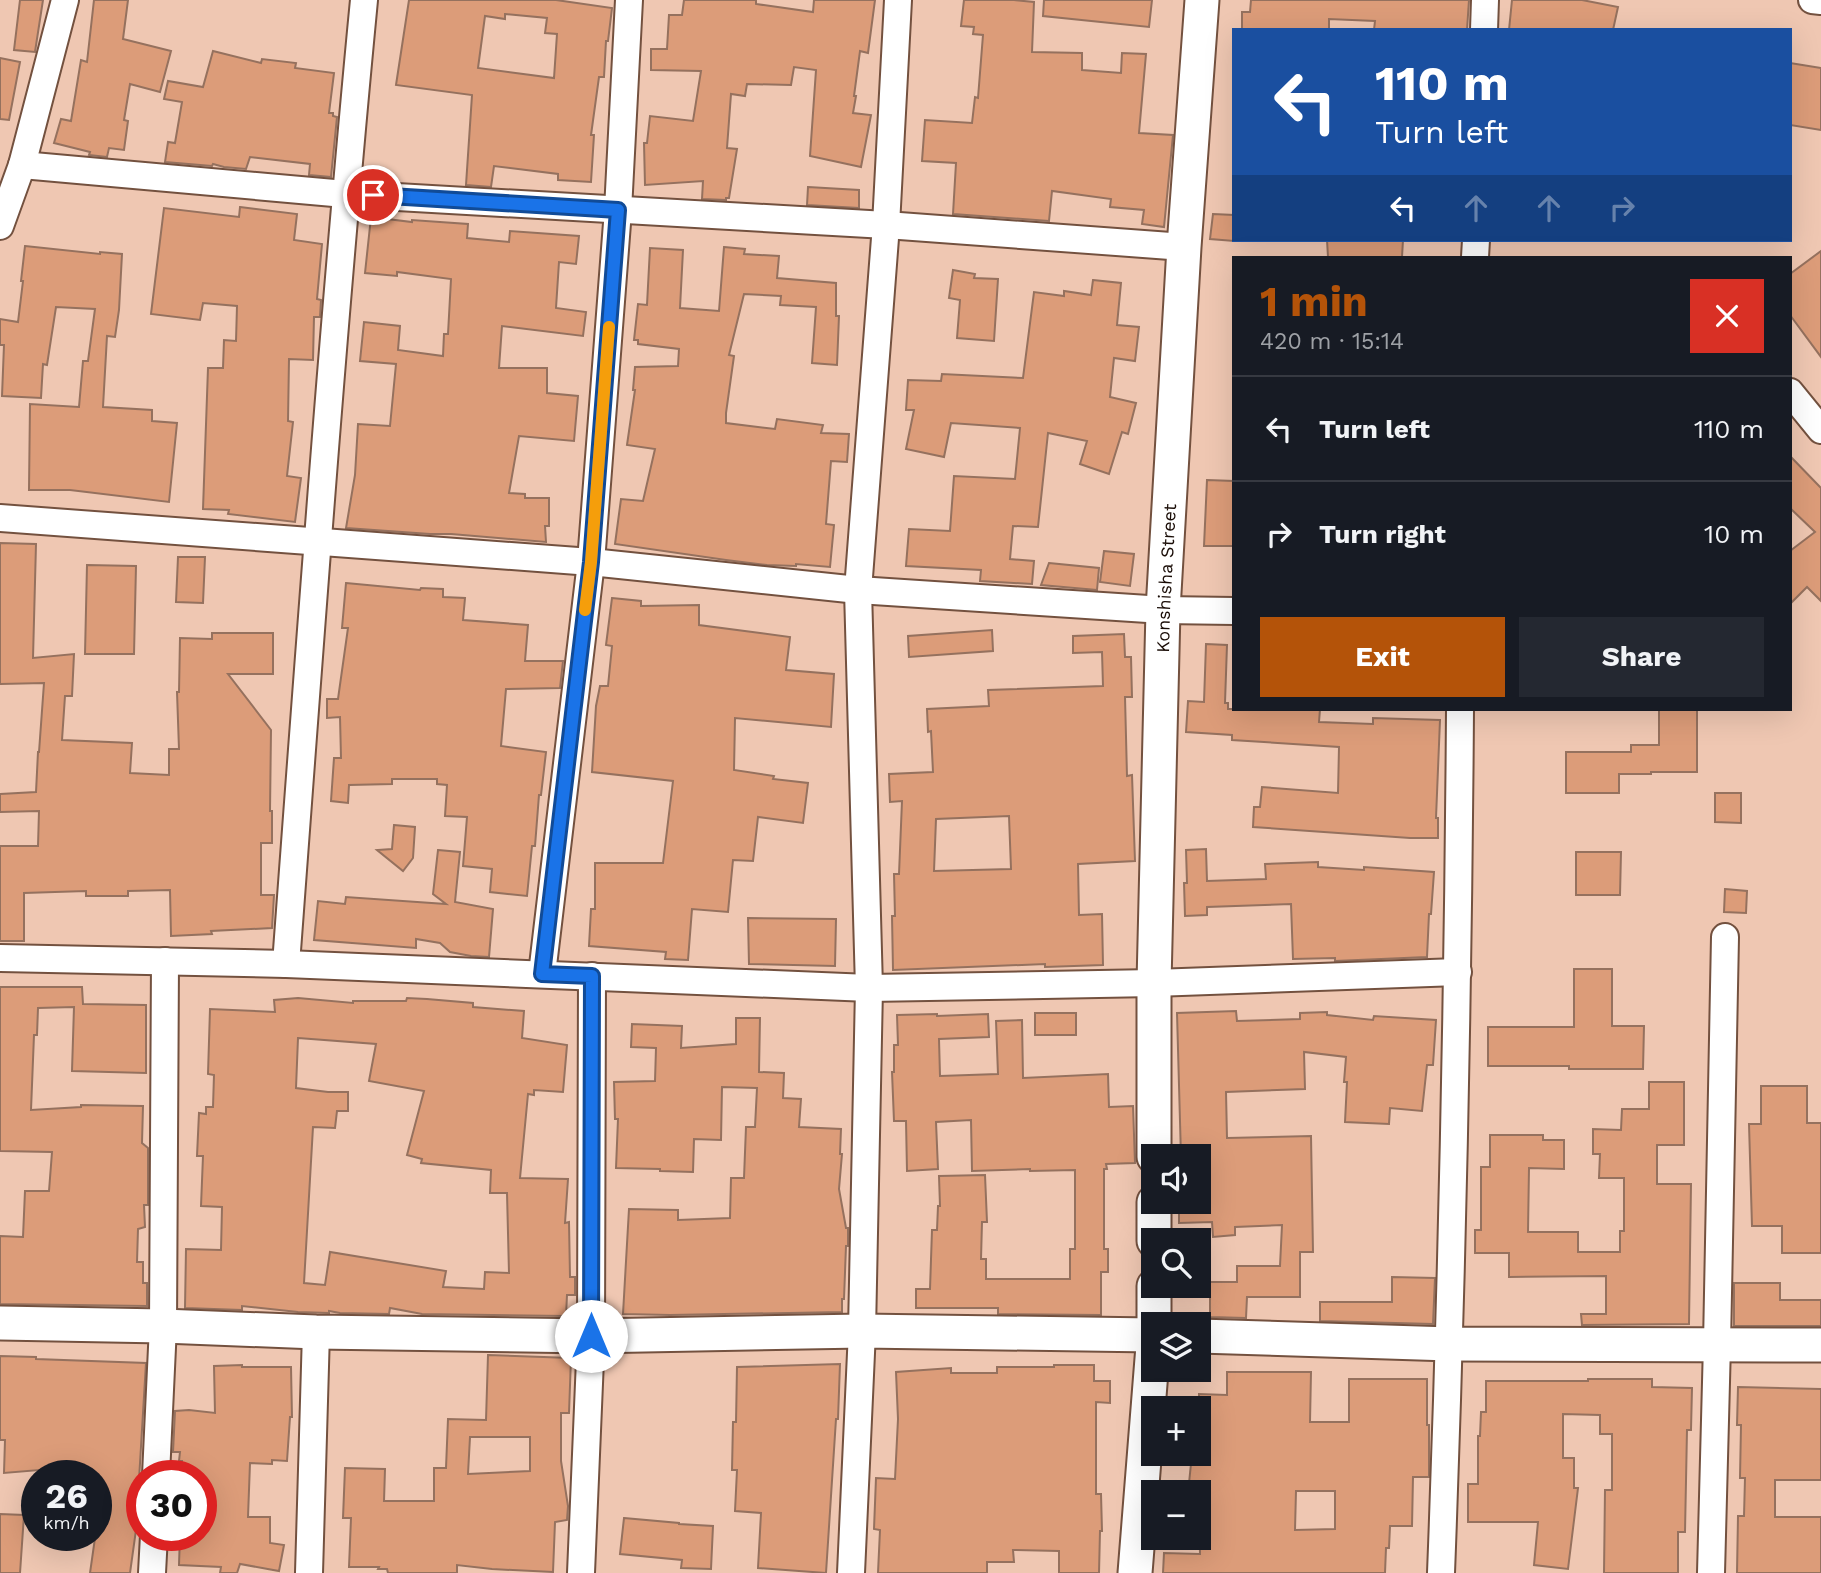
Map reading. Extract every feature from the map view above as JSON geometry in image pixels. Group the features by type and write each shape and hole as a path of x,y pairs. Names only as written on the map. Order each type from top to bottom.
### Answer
{"street":[{"path":"0,226 22,165 65,0"},
{"path":"286,964 345,194 364,0"},
{"path":"542,974 591,562 618,210 629,0"},
{"path":"851,1573 862,1331 869,988 858,590 886,225 898,0"},
{"name":"Konshisha Street","path":"1154,1144 1154,983 1163,610 1184,247 1202,0"},
{"path":"1484,28 1485,0"},
{"path":"1812,0 1821,1"},
{"path":"22,165 345,194 886,225 1184,247"},
{"path":"1792,394 1821,430"},
{"path":"0,518 591,562 858,590 1163,610 1232,611"},
{"path":"1441,1573 1450,1344 1458,972 1460,711"},
{"path":"1710,1573 1724,937"},
{"path":"0,958 286,964 869,988 1154,983 1458,972"},
{"path":"157,1460 163,1326 165,961"},
{"path":"582,1573 591,1336 592,976"},
{"path":"0,1323 591,1336 862,1331 1141,1335"},
{"path":"309,1573 316,1332"},
{"path":"1211,1336 1450,1344 1821,1345"},
{"path":"1135,1573 1150,1382"},
{"path":"152,1573 153,1551"}],"building":[{"path":"20,0 43,0 35,52 14,50"},
{"path":"94,0 128,0 123,39 171,51 160,92 130,84 124,120 128,121 124,150 109,148 107,157 89,155 90,152 54,143 61,119 71,121 81,60 87,62"},
{"path":"409,0 556,0 612,8 606,41 604,77 599,77 591,135 594,135 591,182 558,180 558,174 494,166 491,187 466,185 472,95 396,85","holes":["505,14 547,18 545,33 557,34 554,78 478,68 485,16 505,19"]},
{"path":"684,0 756,0 756,4 813,12 814,0 875,0 868,53 860,51 854,96 853,113 871,115 861,167 810,156 816,70 794,67 791,85 747,84 745,96 731,94 727,148 737,149 729,198 702,199 703,181 645,185 644,143 647,143 650,116 693,121 701,71 651,70 651,49 667,49 669,15 682,15"},
{"path":"964,0 1034,2 1032,52 1082,53 1082,70 1121,73 1122,53 1146,54 1139,133 1173,135 1164,227 1142,224 1144,210 1110,207 1111,199 1052,191 1049,221 953,214 956,163 922,161 925,120 972,123 975,97 978,98 983,35 973,34 974,27 961,26"},
{"path":"1044,0 1152,0 1149,27 1043,16"},
{"path":"1251,0 1469,0 1467,28 1374,28 1375,21 1329,19 1329,28 1242,28 1242,12 1250,12"},
{"path":"1512,0 1582,0 1618,7 1613,28 1509,28"},
{"path":"213,51 261,63 262,59 296,63 295,68 334,73 329,113 337,117 331,177 309,175 310,164 250,157 246,169 213,164 165,162 168,142 175,143 182,102 164,99 168,81 203,87"},
{"path":"0,58 20,62 9,120 0,119"},
{"path":"1792,63 1821,68 1821,130 1792,125"},
{"path":"808,187 859,190 859,208 807,205"},
{"path":"240,207 297,214 294,240 322,244 317,299 321,300 320,317 314,317 313,360 289,359 288,421 293,422 287,476 301,478 295,522 228,514 229,510 203,509 208,368 223,368 224,340 236,341 237,306 203,303 200,320 151,314 164,208 239,217"},
{"path":"1213,214 1232,215 1232,241 1210,239"},
{"path":"371,217 468,224 467,238 509,242 510,231 579,236 576,264 559,262 556,308 586,312 583,336 502,326 499,368 547,368 547,393 578,396 574,441 519,436 509,493 525,494 525,498 549,498 546,542 346,528 355,475 358,424 390,426 396,364 360,361 364,322 400,326 398,350 443,356 444,334 448,334 451,279 397,272 397,276 365,273"},
{"path":"1327,242 1403,242 1402,256 1328,256"},
{"path":"25,246 122,254 115,337 107,336 103,407 152,410 152,421 177,423 169,502 70,490 29,490 30,404 79,407 83,361 88,361 95,309 56,307 47,365 43,364 41,398 2,396 4,345 0,345 0,319 18,322"},
{"path":"724,247 745,249 744,254 779,256 777,278 836,283 836,316 839,316 837,365 812,363 816,307 780,305 781,296 744,294 729,355 734,356 726,413 726,423 775,429 777,419 823,425 821,433 849,434 847,462 831,461 826,524 834,525 830,567 767,565 615,544 621,499 643,501 655,449 627,445 635,390 635,367 678,366 679,349 638,344 638,340 634,340 638,304 647,305 650,248 683,250 680,308 719,311"},
{"path":"1821,251 1821,357 1792,318 1792,273"},
{"path":"953,270 975,274 974,278 998,279 994,341 957,338 960,300 949,298"},
{"path":"1093,280 1121,283 1117,325 1139,327 1135,361 1114,358 1110,397 1136,403 1128,434 1122,432 1109,474 1080,464 1087,441 1048,433 1038,527 1013,526 1010,559 1034,561 1032,584 980,581 981,570 906,566 909,529 950,531 954,476 1015,479 1020,428 951,423 944,457 906,449 914,410 906,410 908,380 941,381 942,374 1023,378 1034,292 1064,296 1064,291 1091,295"},
{"path":"1792,458 1821,488 1821,601 1807,587 1792,602 1792,549 1815,532 1792,510"},
{"path":"1207,480 1232,481 1232,546 1204,546"},
{"path":"0,543 36,544 33,658 74,654 72,696 65,696 62,740 132,743 130,773 169,775 169,749 179,749 177,692 180,638 212,639 212,633 273,633 273,674 228,674 271,730 272,843 261,843 261,895 274,895 272,928 171,936 170,890 128,891 128,896 86,896 86,891 24,893 24,941 0,941 0,846 38,846 39,811 0,812 0,794 36,792 44,683 0,684"},
{"path":"1104,551 1134,554 1130,586 1100,582"},
{"path":"178,557 205,557 203,603 176,602"},
{"path":"1049,563 1099,568 1097,590 1041,585"},
{"path":"87,565 136,566 134,654 85,654"},
{"path":"346,583 420,590 443,589 443,597 465,598 463,620 528,625 525,661 563,661 560,688 506,689 501,746 546,752 527,896 490,892 492,869 463,866 467,817 445,816 447,785 437,784 437,779 392,779 392,784 349,785 348,803 331,801 334,758 341,758 340,717 327,718 327,699 338,699 348,628 342,628"},
{"path":"612,598 641,601 641,606 699,605 699,625 790,637 786,670 834,674 831,727 735,718 734,770 774,776 773,779 808,783 803,823 758,817 753,861 733,860 728,912 692,909 688,960 665,959 666,952 589,946 591,909 595,909 595,863 663,863 673,781 592,772 596,706 600,686 608,686 612,646 606,645"},
{"path":"992,630 993,651 909,657 908,636"},
{"path":"1124,634 1125,657 1131,657 1132,697 1125,697 1127,776 1132,775 1135,861 1078,864 1079,915 1102,914 1103,965 1045,967 1045,964 893,970 894,874 899,874 902,801 890,802 889,774 933,772 927,709 989,706 988,690 1103,686 1102,652 1073,653 1073,636","holes":["1009,816 1011,869 934,871 936,819"]},
{"path":"1206,644 1227,645 1225,703 1228,703 1228,709 1232,711 1320,711 1319,722 1373,724 1373,718 1440,720 1436,818 1438,838 1253,827 1254,807 1260,807 1262,787 1338,793 1339,747 1232,740 1232,735 1186,732 1188,701 1204,702"},
{"path":"1659,711 1697,711 1697,772 1619,774 1619,793 1566,793 1566,752 1631,752 1631,745 1659,745"},
{"path":"1715,793 1741,793 1741,823 1715,822"},
{"path":"394,825 415,827 413,858 403,871 377,850 392,849"},
{"path":"1206,849 1207,881 1266,879 1265,864 1318,862 1318,867 1434,872 1427,957 1335,961 1335,958 1293,959 1291,904 1207,907 1207,915 1185,916 1186,850"},
{"path":"438,850 460,852 455,902 493,909 489,957 450,952 440,943 416,939 416,948 314,940 318,901 345,904 346,897 446,904 433,894"},
{"path":"1576,852 1621,852 1620,895 1576,895"},
{"path":"1725,889 1747,891 1746,913 1724,912"},
{"path":"748,918 836,919 835,966 749,964"},
{"path":"1574,969 1612,969 1612,1026 1644,1026 1643,1069 1488,1066 1488,1027 1574,1027"},
{"path":"0,987 82,987 83,1004 146,1005 146,1073 72,1071 74,1007 38,1008 37,1035 34,1035 31,1110 81,1105 143,1106 142,1143 148,1148 148,1205 144,1205 145,1227 138,1229 137,1262 143,1262 147,1306 0,1304 0,1236 23,1237 25,1191 49,1191 52,1152 0,1151"},
{"path":"298,998 353,1003 406,1001 407,998 473,1003 473,1007 524,1011 522,1038 567,1045 563,1092 534,1090 534,1095 528,1094 520,1178 568,1179 565,1223 569,1222 570,1277 575,1277 575,1295 567,1295 566,1316 422,1314 390,1308 389,1314 298,1312 242,1306 242,1310 185,1308 186,1249 221,1250 222,1207 201,1206 203,1156 197,1156 199,1113 206,1114 206,1107 213,1107 214,1075 208,1074 210,1009 275,1012 274,1000","holes":["298,1038 376,1044 369,1081 424,1091 407,1155 422,1159 421,1163 491,1170 490,1193 507,1193 509,1273 485,1272 484,1289 443,1287 446,1271 330,1252 325,1285 304,1283 313,1127 335,1128 337,1111 348,1111 348,1092 296,1088"]},
{"path":"1236,1011 1237,1021 1300,1019 1300,1013 1327,1012 1327,1015 1373,1020 1374,1016 1436,1020 1433,1065 1427,1065 1422,1111 1390,1108 1389,1124 1345,1122 1346,1057 1304,1052 1305,1089 1226,1092 1227,1138 1311,1136 1313,1252 1300,1252 1300,1297 1247,1297 1246,1318 1211,1317 1211,1282 1237,1282 1237,1266 1280,1266 1282,1225 1235,1227 1235,1235 1213,1237 1212,1222 1179,1223 1179,1214 1211,1214 1211,1144 1181,1144 1177,1013"},
{"path":"1035,1013 1076,1013 1076,1035 1035,1035"},
{"path":"988,1014 989,1037 939,1039 940,1076 998,1074 996,1021 1022,1020 1023,1078 1108,1074 1109,1107 1133,1106 1135,1163 1106,1164 1107,1169 1104,1169 1104,1249 1108,1249 1108,1272 1101,1272 1101,1315 998,1314 998,1308 916,1308 916,1289 930,1289 932,1230 937,1230 940,1206 939,1176 985,1175 987,1222 982,1222 981,1259 986,1259 986,1279 1070,1279 1070,1249 1075,1249 1075,1170 972,1171 971,1120 936,1122 938,1169 907,1171 906,1121 894,1121 892,1072 894,1045 898,1045 897,1015"},
{"path":"736,1018 760,1018 759,1072 784,1073 783,1098 801,1099 799,1127 841,1129 839,1189 848,1228 842,1312 623,1314 629,1209 678,1210 678,1220 730,1218 731,1178 744,1178 746,1127 755,1127 757,1088 722,1087 721,1140 694,1139 693,1172 616,1168 618,1119 615,1119 614,1082 655,1081 656,1048 631,1047 632,1024 682,1026 681,1048 736,1044"},
{"path":"1649,1082 1684,1082 1684,1145 1657,1145 1657,1184 1691,1184 1689,1324 1582,1325 1581,1314 1606,1314 1606,1276 1509,1277 1509,1253 1475,1253 1475,1230 1481,1230 1481,1167 1490,1167 1490,1135 1543,1135 1543,1140 1564,1140 1564,1169 1529,1168 1528,1232 1578,1232 1578,1252 1620,1252 1620,1231 1624,1231 1624,1178 1599,1178 1600,1154 1593,1154 1593,1129 1621,1130 1622,1109 1649,1109"},
{"path":"1761,1086 1807,1086 1807,1123 1821,1123 1821,1253 1782,1253 1782,1226 1752,1226 1749,1124 1761,1124"},
{"path":"1392,1277 1435,1278 1433,1324 1320,1321 1320,1302 1392,1302"},
{"path":"1734,1283 1780,1283 1780,1300 1821,1300 1821,1326 1734,1326"},
{"path":"488,1355 571,1358 569,1413 561,1413 561,1461 568,1506 567,1520 555,1522 553,1572 457,1565 457,1573 388,1573 387,1569 378,1569 379,1567 349,1567 351,1518 343,1518 345,1468 385,1469 384,1501 434,1501 434,1468 446,1468 448,1419 486,1420","holes":["470,1437 530,1437 530,1471 468,1474"]},
{"path":"0,1356 146,1363 140,1460 126,1460 126,1551 133,1551 130,1573 90,1573 93,1551 112,1551 112,1460 21,1460 21,1472 4,1473 5,1440 0,1440"},
{"path":"840,1364 826,1573 758,1568 761,1513 735,1511 737,1470 732,1470 737,1367"},
{"path":"1094,1365 1094,1381 1110,1381 1110,1403 1096,1402 1096,1494 1101,1494 1102,1531 1099,1573 1059,1573 1059,1551 1013,1550 1014,1562 987,1562 987,1573 878,1573 880,1530 874,1529 876,1478 895,1479 898,1419 896,1372 951,1368 951,1373 997,1373 997,1367"},
{"path":"214,1366 291,1367 292,1417 287,1461 272,1460 272,1464 250,1463 248,1517 270,1517 270,1543 284,1545 279,1571 240,1564 237,1573 220,1573 221,1567 179,1565 179,1551 217,1551 217,1460 179,1460 180,1452 173,1452 175,1411 215,1413"},
{"path":"1227,1372 1311,1372 1310,1422 1349,1422 1349,1379 1427,1379 1429,1477 1413,1477 1412,1526 1390,1526 1385,1573 1163,1573 1164,1553 1200,1554 1200,1550 1211,1550 1211,1480 1189,1480 1191,1466 1211,1466 1211,1396 1199,1394 1227,1395","holes":["1296,1491 1335,1491 1335,1529 1295,1530"]},
{"path":"1652,1379 1652,1387 1692,1388 1691,1430 1687,1430 1685,1532 1678,1532 1678,1573 1604,1573 1605,1490 1612,1490 1612,1434 1600,1434 1600,1415 1563,1414 1563,1458 1574,1458 1574,1488 1578,1488 1568,1569 1534,1565 1538,1522 1468,1522 1468,1484 1478,1484 1478,1436 1481,1412 1486,1412 1486,1381"},
{"path":"1738,1387 1821,1389 1821,1480 1775,1480 1775,1517 1821,1517 1821,1573 1737,1573 1738,1516 1744,1516 1745,1478 1740,1478 1741,1425 1737,1425"},
{"path":"0,1514 21,1515 20,1573 0,1573"},
{"path":"624,1518 713,1526 711,1569 681,1568 682,1560 620,1554"}],"slow traffic":[{"path":"585,610 609,327"}],"route":[{"path":"373,195 618,210 591,562 542,974 592,976 591,1336"}]}
